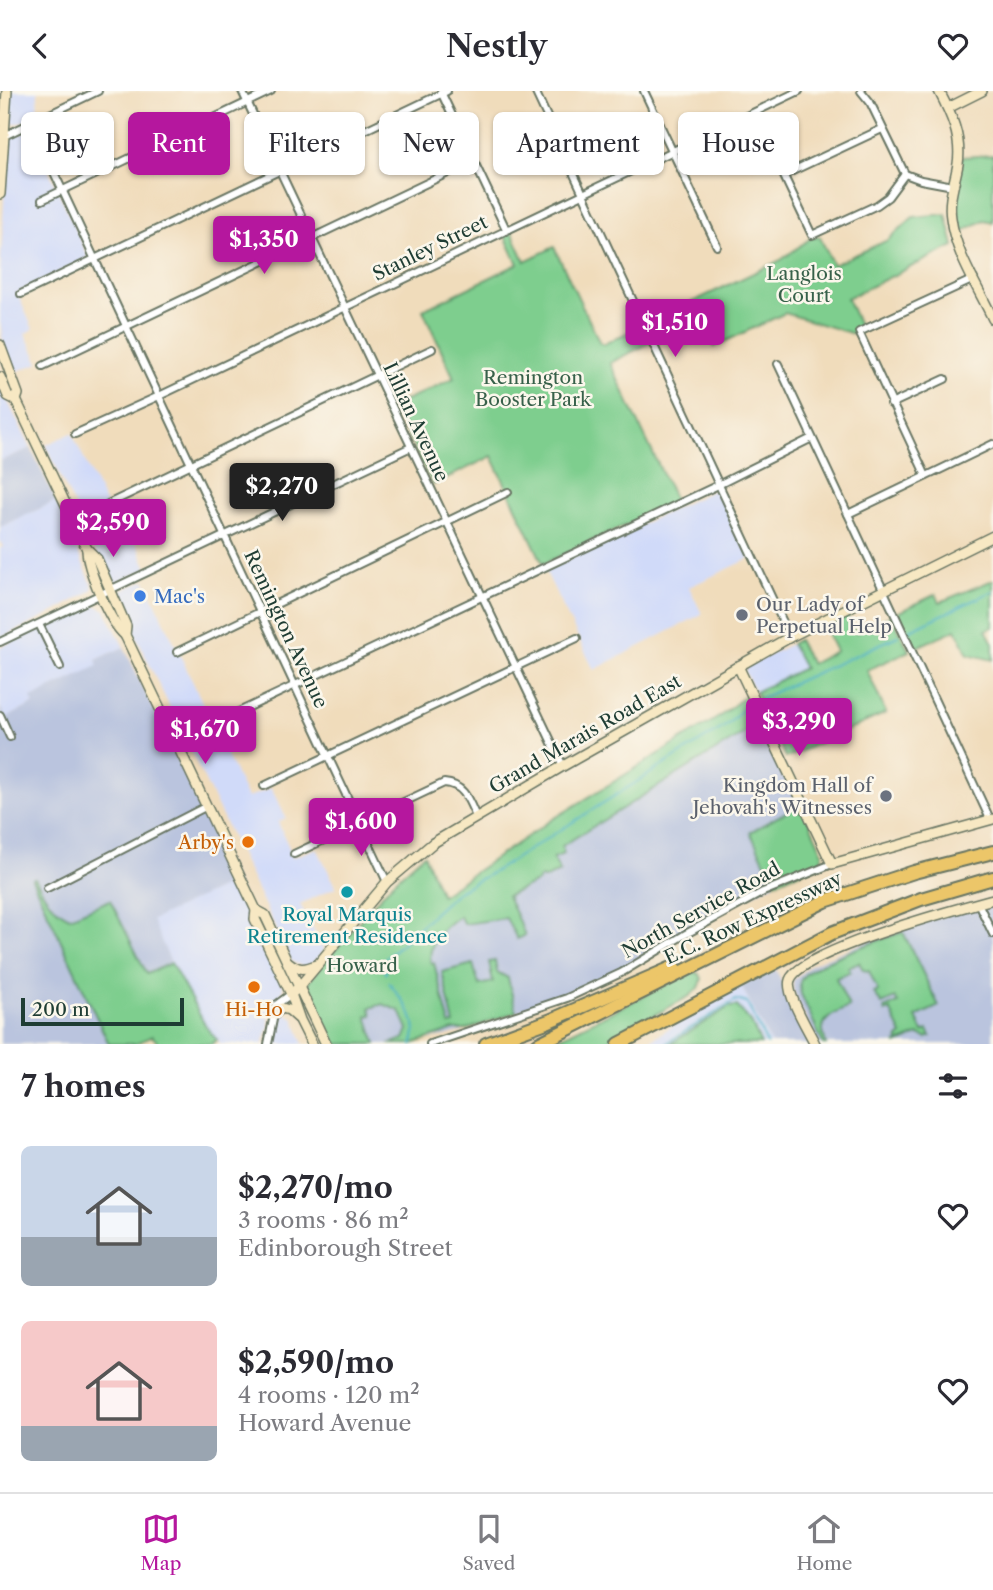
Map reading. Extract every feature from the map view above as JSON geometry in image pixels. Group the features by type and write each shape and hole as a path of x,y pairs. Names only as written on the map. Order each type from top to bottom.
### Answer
{"highway":[{"name":"E.C. Row Expressway","path":"538,1044 825,901 915,872 993,852"},
{"path":"619,1044 832,933 921,899 993,878"},
{"path":"486,1044 549,1021 825,901"},
{"path":"625,1044 666,1019"}],"street":[{"path":"0,194 1,136 7,91"},
{"path":"55,112 98,91"},
{"name":"Lillian Avenue","path":"242,91 252,112"},
{"path":"42,200 271,91"},
{"path":"535,91 790,638"},
{"path":"644,91 717,246"},
{"name":"Stanley Street","path":"756,112 799,91"},
{"path":"861,91 870,102 905,174 953,187"},
{"path":"939,91 958,137 958,162 950,217 957,242 993,319"},
{"path":"948,108 982,91"},
{"path":"365,130 443,92 452,112"},
{"path":"1,136 21,128"},
{"path":"799,168 882,128"},
{"name":"Stanley Street","path":"75,434 678,149"},
{"path":"479,172 506,229"},
{"path":"784,175 813,235 877,205 888,197 905,174"},
{"name":"Remington Avenue","path":"56,175 387,882"},
{"path":"21,294 272,175"},
{"name":"Lillian Avenue","path":"282,175 562,766"},
{"path":"43,366 445,175"},
{"path":"926,476 859,332 974,279"},
{"path":"0,346 18,394 16,401"},
{"path":"108,504 432,349"},
{"path":"778,364 992,819"},
{"path":"0,377 8,397 16,401 87,549 87,561 106,592 117,629 125,635 207,806 256,910 256,919 326,1044"},
{"path":"891,404 945,379"},
{"path":"211,725 812,438"},
{"path":"848,514 993,444"},
{"path":"0,642 411,447"},
{"path":"177,652 508,492"},
{"name":"Grand Marais Road East","path":"268,1044 276,1005 295,991 387,882 433,843 738,666 993,536"},
{"path":"38,624 60,667"},
{"path":"264,786 577,638"},
{"path":"738,666 832,864"},
{"path":"0,715 10,737"},
{"path":"294,854 444,783 460,787 476,817"},
{"path":"47,888 207,806"},
{"name":"North Service Road","path":"430,1044 567,998 621,973 684,935 763,893 832,864 992,819"},
{"path":"815,1044 789,990 790,978 795,972 858,941 905,924 993,899"},
{"path":"978,903 993,934"},
{"path":"256,910 265,915 287,962 300,1020 312,1044"},
{"path":"287,962 297,969 307,969 317,964"},
{"path":"274,1014 282,1008 289,1010 300,1020"}],"shaded area":[{"path":"10,91 38,91 37,112 21,112 20,123 12,123 9,118"},
{"path":"21,133 21,175 51,175 88,256 86,260 17,293 33,329 25,334 39,363 12,373 0,321 7,145 10,138"},
{"path":"0,386 31,448 0,461"},
{"path":"72,433 122,539 133,535 147,569 118,582 110,582 46,445"},
{"path":"31,448 56,501 0,527 0,461"},
{"path":"718,488 751,558 689,587 702,614 594,670 545,570"},
{"path":"56,501 93,587 91,591 45,617 0,638 0,548 3,547 0,527"},
{"path":"145,580 247,798 271,788 286,818 278,822 293,857 317,848 336,887 300,904 324,950 310,966 305,968 291,961 119,601 121,591"},
{"path":"95,605 105,610 124,647 96,660 99,666 32,698 34,704 6,718 0,707 0,647"},
{"path":"791,644 804,667 755,692 745,672 746,667"},
{"path":"124,647 235,881 152,920 171,963 147,974 110,900 70,917 56,910 32,879 109,1044 0,1044 0,707 6,718 34,704 31,698 98,666 96,660"},
{"path":"762,722 801,804 751,832 775,883 692,926 611,975 497,1020 462,1032 410,1044 362,1044 354,998 430,958 432,943 446,925 561,846"},
{"path":"235,881 283,987 269,1012 269,1027 263,1044 220,1044 207,1028 151,920"},
{"path":"993,902 993,1044 817,1044 793,990 793,980 812,964 890,931"},
{"path":"775,968 812,1044 771,1044 741,985"},
{"path":"741,985 771,1044 645,1044 671,1027"},
{"path":"281,1013 294,1019 304,1044 272,1044 277,1017"}],"green space":[{"path":"993,155 993,222 984,220 957,234 953,205 962,157"},
{"name":"Langlois Court","path":"946,214 954,246 847,298 860,328 853,334 785,313 714,347 700,320 655,342 648,323 781,260 811,238 820,237 833,265 888,240 913,217"},
{"name":"Remington Booster Park","path":"511,230 525,261 554,247 600,343 604,344 643,325 649,343 610,363 676,502 543,564 492,456 433,485 393,406 454,378 423,310 518,264 504,234"},
{"path":"993,580 993,627 986,630 993,643 993,660 968,654 956,629 915,648 897,613 936,594 940,602"},
{"path":"846,614 856,633 892,615 909,651 867,670 886,713 786,758 755,692 804,668 791,644 798,640 811,664 836,651 823,625"},
{"name":"Howard","path":"748,694 762,722 562,846 564,854 553,858 560,872 543,879 542,877 507,896 525,935 517,939 506,918 464,924 459,916 438,936 431,948 431,963 434,963 450,1025 454,1024 442,972 473,964 479,985 493,982 489,962 495,961 497,972 508,978 516,1012 466,1030 454,1030 412,1044 389,1044 404,1039 408,1029 400,1011 383,1004 370,1008 372,1015 367,1016 376,1044 331,1044 306,991 308,982 391,884 424,854 441,895 553,819 719,717"},
{"path":"801,804 823,853 820,863 775,883 750,832"},
{"path":"35,878 49,901 70,917 110,900 147,974 171,963 207,1028 217,1040 211,1044 159,1044 152,1036 136,1044 109,1044 32,879"},
{"path":"903,932 939,1006 916,1017 923,1032 928,1030 931,1036 927,1038 918,1035 896,1044 902,1035 890,1010 885,1012 884,1009 898,1003 895,998 882,1004 874,993 878,991 869,971 863,970 859,962 848,967 850,972 836,978 849,1007 825,1022 823,1032 826,1044 823,1044 801,994 802,978 833,958"},
{"path":"692,972 698,973 702,978 700,986 690,996 601,1044 547,1044"},
{"path":"737,1006 751,1022 761,1044 670,1044 729,1007"}],"waterway":[{"path":"908,631 993,591"},
{"path":"761,698 898,636"},
{"path":"386,973 386,958 458,891 497,870 727,725 748,704"},
{"path":"389,982 413,1019 415,1035 412,1044"},
{"path":"665,1044 736,1000 747,1003 767,1044"}],"place":[{"name":"Mac's","path":"140,596"},
{"name":"Our Lady of Perpetual Help","path":"742,615"},
{"name":"Kingdom Hall of Jehovah's Witnesses","path":"886,796"},
{"name":"Arby's","path":"248,842"},
{"name":"Royal Marquis Retirement Residence","path":"347,892"},
{"name":"Hi-Ho","path":"254,987"}]}
